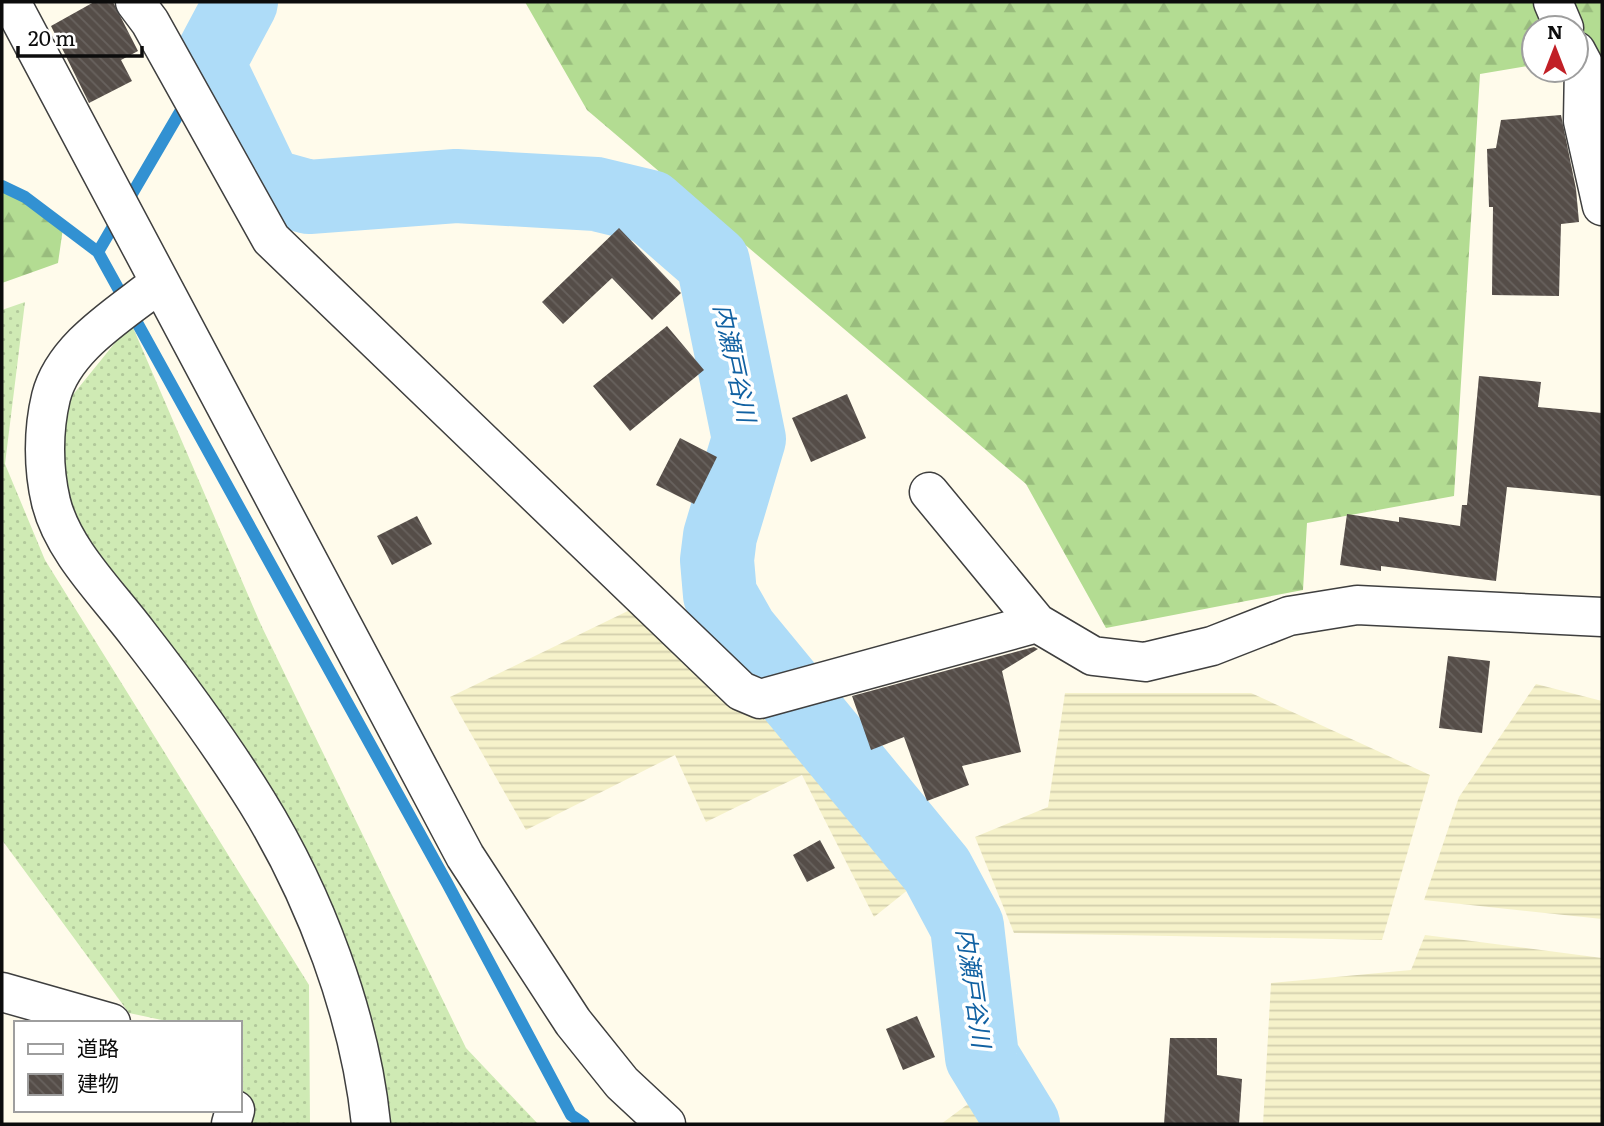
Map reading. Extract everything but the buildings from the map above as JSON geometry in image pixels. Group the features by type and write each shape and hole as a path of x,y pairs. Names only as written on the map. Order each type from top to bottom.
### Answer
{"street":[{"path":"11,2 138,243 153,288 465,856 573,1022 622,1083 666,1124"},
{"path":"135,2 188,90 271,239 741,691 760,699 1037,623"},
{"path":"1584,84 1583,121 1602,206"},
{"path":"153,288 90,337 68,365 52,394 45,459 51,503 71,547 187,698 258,804 276,837 313,911 336,971 364,1070 371,1124"},
{"path":"929,492 1037,623 1093,656 1146,662 1212,646 1289,616 1357,605 1602,617"},
{"path":"2,992 104,1021"}],"shaded area":[{"path":"634,608 785,703 924,877 874,917 802,775 706,822 675,755 526,830 450,697"},
{"path":"1536,684 1602,701 1602,919 1424,900 1459,797"},
{"path":"1065,693 1251,693 1430,775 1382,940 1014,933 975,837 1048,807"},
{"path":"1425,935 1602,958 1602,1124 1263,1124 1271,983 1411,970"},
{"path":"972,1101 991,1124 941,1124"}],"green space":[{"path":"525,2 1602,2 1602,54 1590,56 1590,14 1520,14 1520,67 1480,74 1454,496 1307,523 1303,590 1106,628 1026,484 587,110"},
{"path":"2,183 64,221 58,263 2,283"},
{"path":"25,302 5,464 45,560 309,985 310,1124 246,1124 241,1112 242,1021 167,1021 129,1013 2,840 2,310"},
{"path":"131,323 261,625 466,1048 538,1124 364,1124 330,955 51,503 63,407"}],"waterway":[{"name":"内瀬戸谷川","path":"241,2 208,64 266,185 309,197 456,186 596,194 650,207 713,262 749,439 720,536 717,560 720,595 741,632 937,870 967,926 982,1057 1023,1124"},
{"path":"2,186 25,197 98,252 208,64"},
{"path":"98,252 447,883 571,1115 584,1124"}]}
